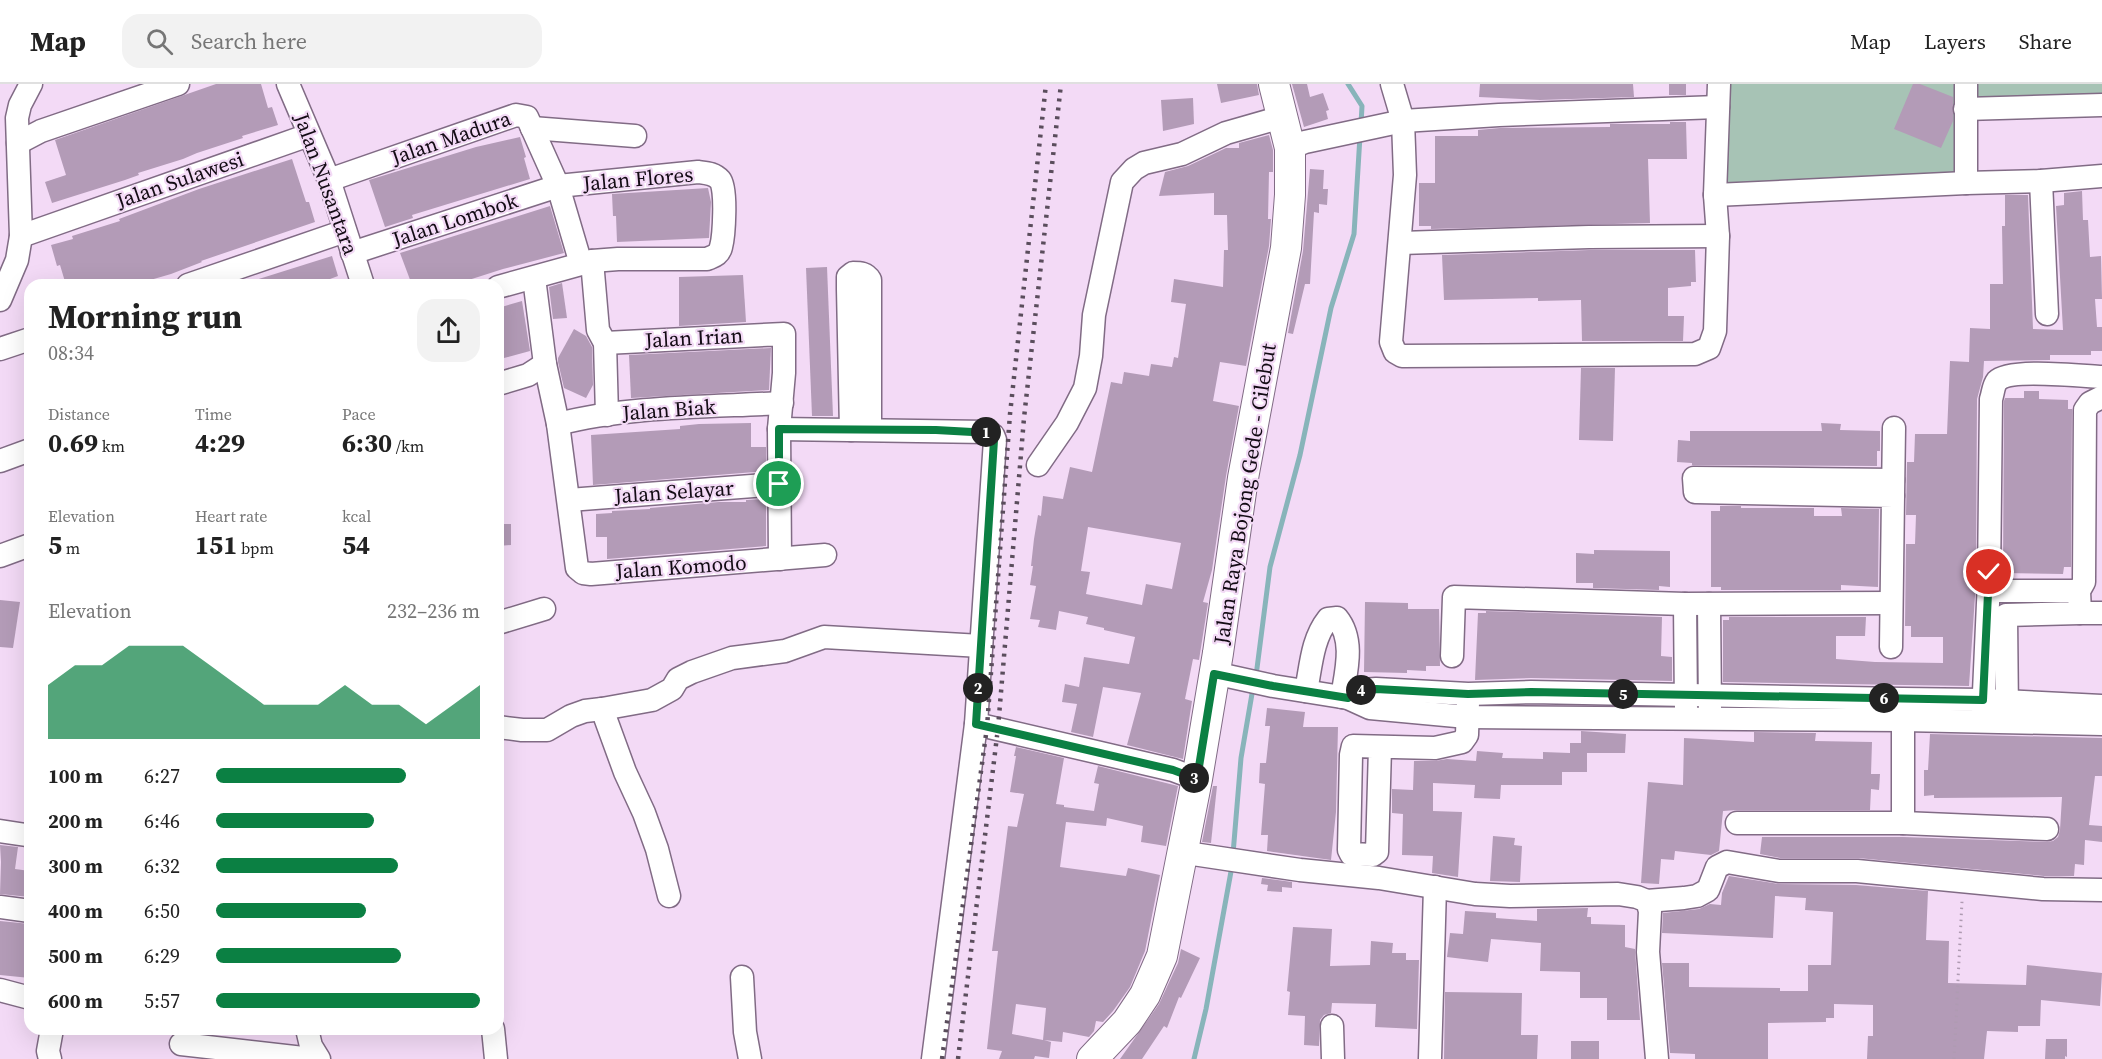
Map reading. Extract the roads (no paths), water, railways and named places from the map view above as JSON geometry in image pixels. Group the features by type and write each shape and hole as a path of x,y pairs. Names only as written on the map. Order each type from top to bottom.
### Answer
{"main road":[{"name":"Jalan Raya Bojong Gede - Cilebut","path":"1092,1059 1127,1022 1145,995 1161,956 1196,851 1197,779 1219,675 1243,478 1286,248 1290,195 1298,145 1282,117 1274,84"}],"street":[{"path":"0,300 17,260 21,236 17,118 20,105 32,84"},
{"path":"18,143 41,131 178,84"},
{"name":"Jalan Nusantara","path":"288,84 329,180 361,279"},
{"path":"1392,84 1403,120 1405,175 1391,342 1395,352 1402,356 1695,354 1709,348 1715,331 1718,236 1715,195 1719,84"},
{"path":"1966,84 1966,183"},
{"path":"1965,109 2102,105"},
{"path":"1298,145 1403,120 1718,107"},
{"name":"Jalan Madura","path":"329,180 516,115 527,117 558,186 587,262 598,330 605,343 607,415"},
{"path":"1038,465 1067,423 1085,388 1091,356 1094,315 1122,182 1134,169 1144,163 1182,154 1226,133 1282,117"},
{"path":"532,128 634,136"},
{"name":"Jalan Sulawesi","path":"21,236 309,135"},
{"name":"Jalan Flores","path":"558,186 698,172 711,173 720,180 724,193 721,248 716,255 707,259 618,259 587,262"},
{"path":"1715,195 2041,181 2102,176"},
{"path":"2041,181 2047,314"},
{"name":"Jalan Lombok","path":"352,253 558,186"},
{"path":"205,279 345,231"},
{"path":"1401,243 1589,237 1718,236"},
{"path":"504,286 587,262"},
{"path":"853,273 862,273 870,280 860,429 848,288 848,277 853,273"},
{"path":"534,278 544,364 558,424 568,500"},
{"name":"Jalan Irian","path":"605,343 784,334 782,403"},
{"path":"0,349 24,341"},
{"path":"504,382 528,375 544,364"},
{"path":"2007,712 1997,615 1988,591 1991,399 1994,388 1998,380 2013,374 2102,377"},
{"path":"780,559 779,429 782,403"},
{"name":"Jalan Biak","path":"558,424 607,415 782,403"},
{"path":"2087,606 2084,582 2093,507 2096,405"},
{"path":"1891,647 1894,428"},
{"path":"779,429 987,432 993,435 976,724 933,1059"},
{"path":"0,461 24,452"},
{"path":"1694,478 1893,488 1695,492 1694,478"},
{"name":"Jalan Selayar","path":"568,500 779,484"},
{"name":"Jalan Komodo","path":"568,500 578,568 583,573 825,555"},
{"path":"0,556 24,547"},
{"path":"1988,591 2087,606"},
{"path":"1452,656 1454,597 1686,604 1891,603"},
{"path":"1686,604 1686,719"},
{"path":"1709,604 1710,720"},
{"path":"1997,615 2087,606"},
{"path":"504,621 544,609"},
{"path":"1983,711 1997,615"},
{"path":"1306,691 1313,652 1321,628 1328,619 1337,618 1344,627 1347,639 1345,698"},
{"path":"504,728 547,730 585,711 652,700 672,689 678,680 692,672 732,658 785,651 824,637 981,646"},
{"path":"1219,675 1345,698 1370,708 1467,717 1903,720 1983,711"},
{"path":"1345,698 1362,690 1376,689 1468,694 1531,692 1686,695 2007,712 2102,724"},
{"path":"1380,748 1436,748 1462,742 1467,735 1468,694"},
{"path":"2007,712 2102,706"},
{"path":"602,709 657,849 669,896"},
{"path":"1903,720 1903,823"},
{"path":"976,724 1173,770 1197,779"},
{"path":"1737,823 1903,823 2047,829"},
{"path":"0,831 24,835"},
{"path":"1196,851 1261,864 1372,877 1476,894 1510,896 1618,894 1647,901 1697,896 1708,890 1716,867 1727,862 1779,871 1857,871 2043,889 2102,890"},
{"path":"1430,1059 1435,887"},
{"path":"1647,901 1650,911 1648,952 1657,1059"},
{"path":"0,907 24,910"},
{"path":"742,977 744,1032 750,1059"},
{"path":"0,990 24,996"},
{"path":"1332,1026 1333,1059"},
{"path":"50,1059 48,1051 51,1035"},
{"path":"308,1035 311,1046 319,1059"},
{"path":"494,1035 496,1059"},
{"path":"181,1044 312,1059"}],"waterway":[{"path":"1348,84 1362,106 1361,124"},
{"path":"1256,676 1270,567 1300,455 1331,308 1354,234 1360,136"},
{"path":"1233,854 1241,758 1253,688"},
{"path":"1194,1059 1206,1009 1232,866"}],"railway":[{"path":"942,1059 987,727 1010,414 1046,84"},
{"path":"958,1059 998,728 1024,418 1061,84"}]}
